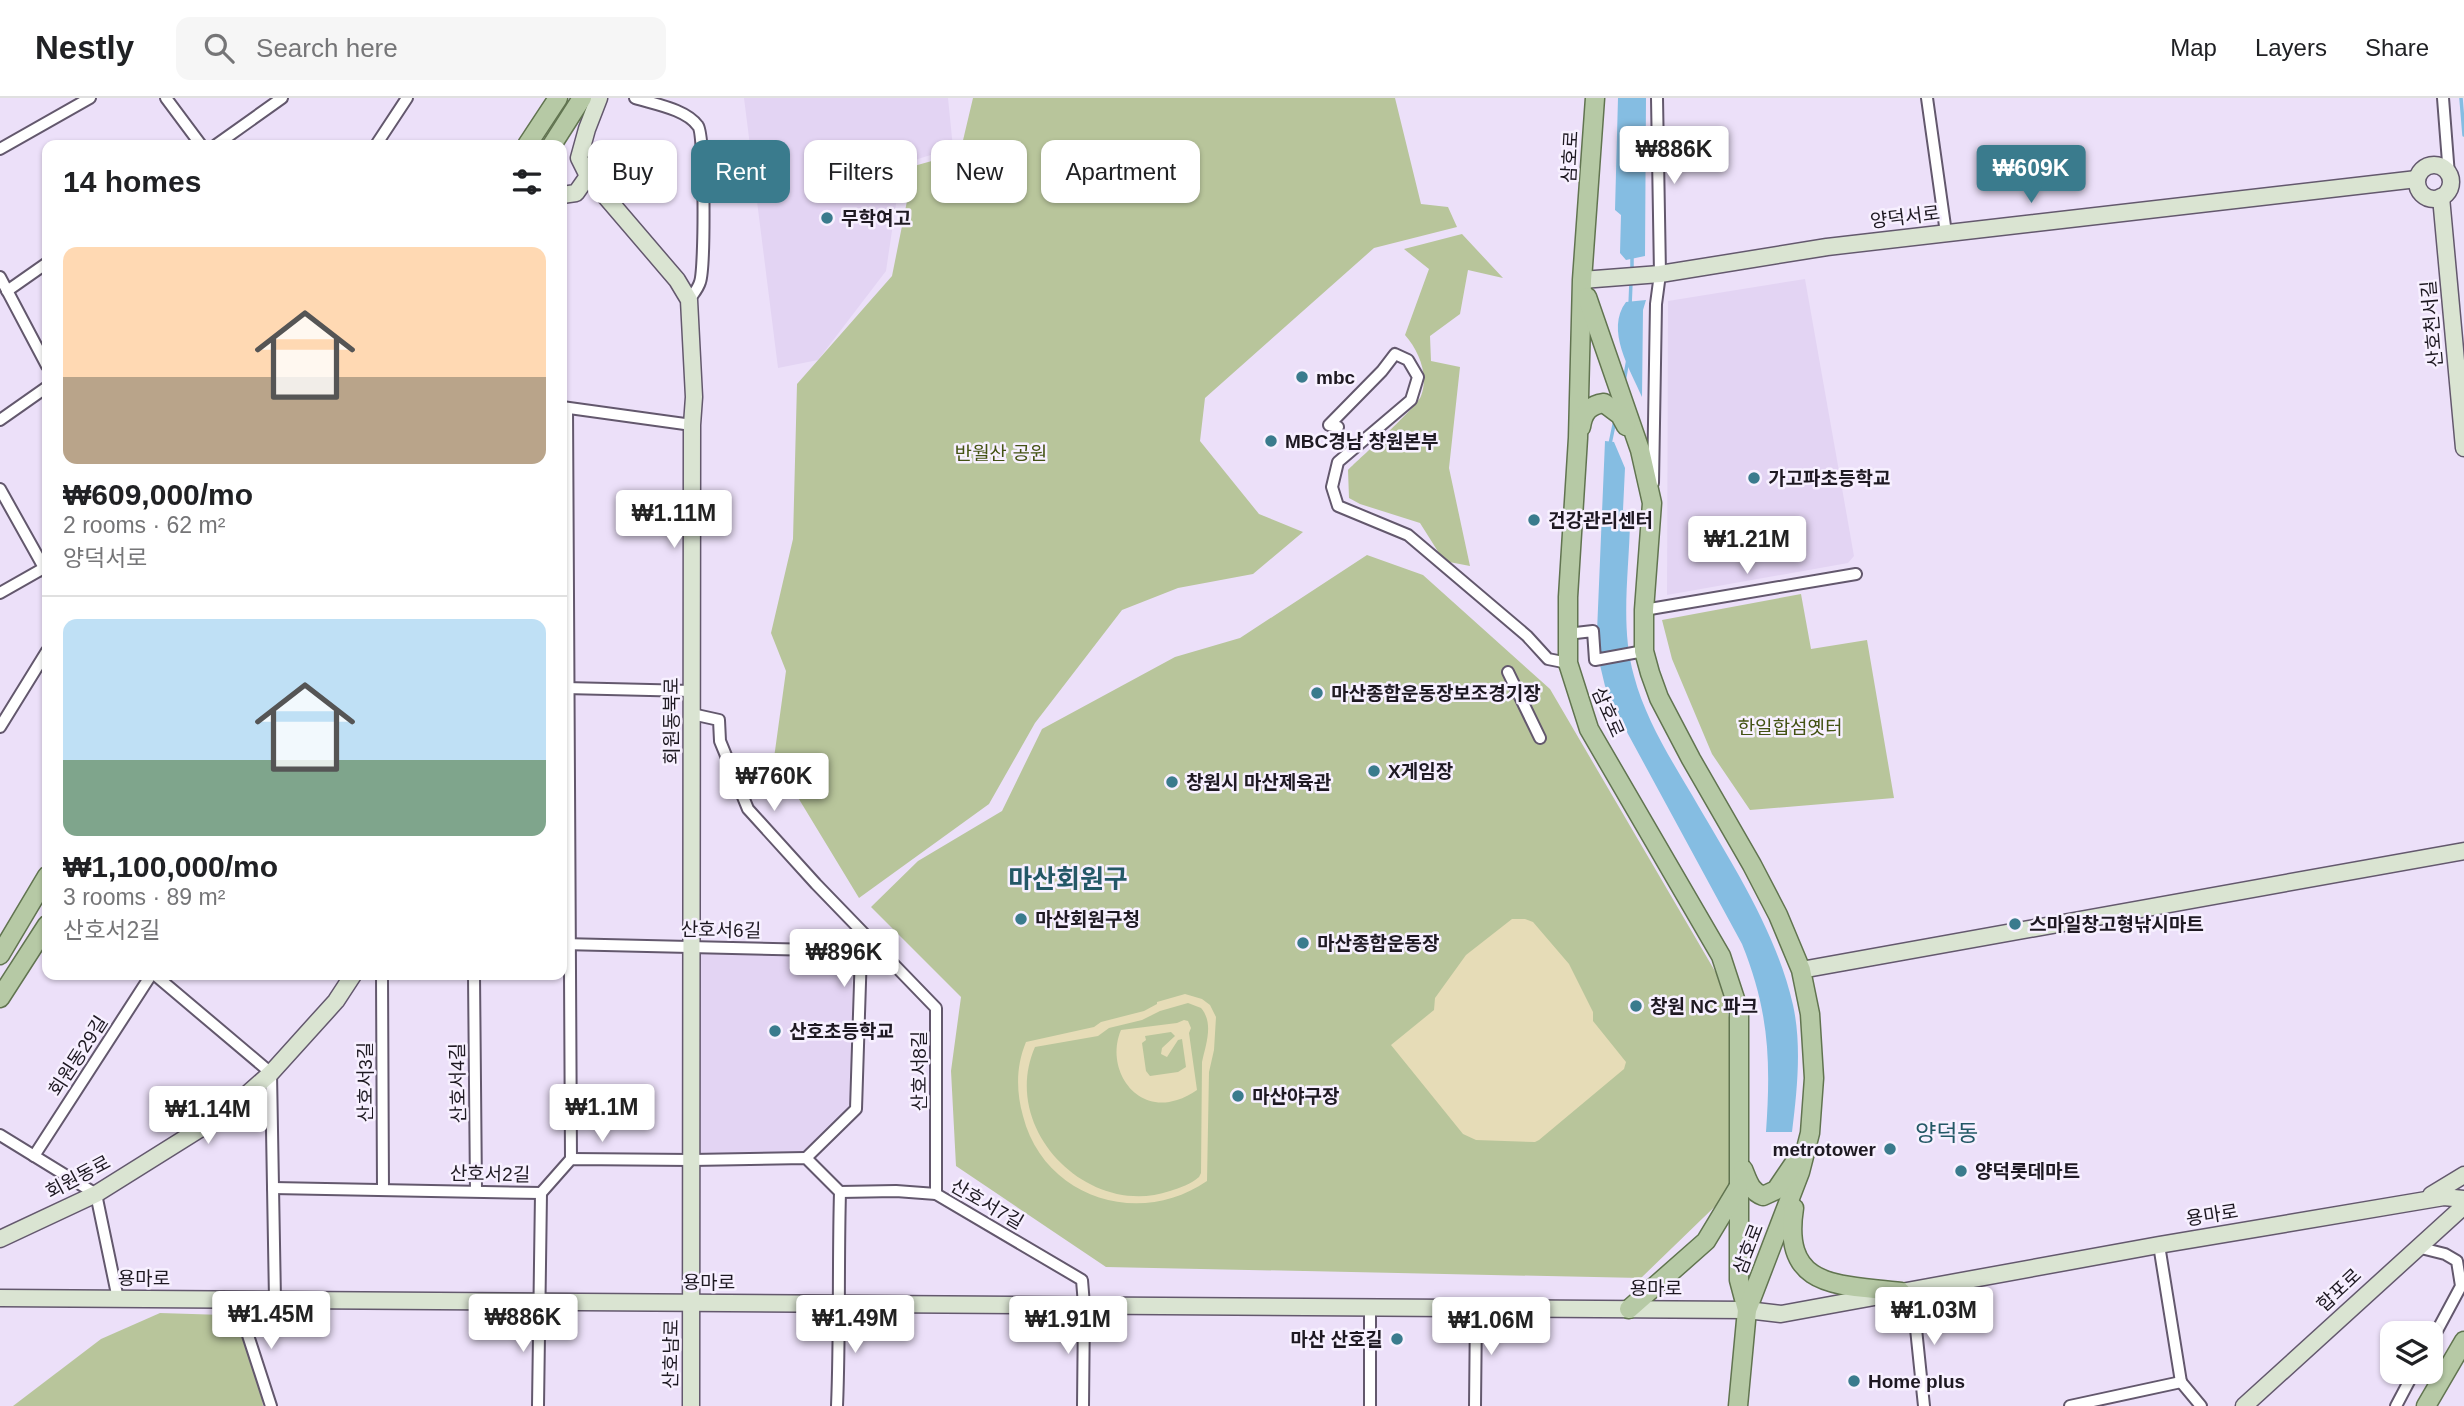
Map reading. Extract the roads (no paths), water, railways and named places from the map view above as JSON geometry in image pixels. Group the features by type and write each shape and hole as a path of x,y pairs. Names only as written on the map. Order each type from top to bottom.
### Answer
{"main road":[{"path":"530,140 558,98"},
{"path":"555,140 582,98"},
{"path":"567,194 576,193 588,176 579,158 599,98"},
{"name":"삼호로","path":"1595,98 1582,280 1568,663 1590,729 1721,956 1739,1011 1740,1280 1746,1310 1738,1406"},
{"path":"2432,165 2442,167 2455,176 2449,190 2441,197 2426,197 2418,189 2417,179 2422,170 2432,165"},
{"name":"양덕서로","path":"1582,280 1655,274 1828,247 2417,179"},
{"name":"산호천서길","path":"2441,197 2464,448"},
{"path":"611,203 677,280 689,300"},
{"path":"1582,280 1640,450"},
{"name":"회원동북로","path":"689,300 694,397 690,947 693,1303"},
{"path":"1578,438 1583,417 1596,404 1604,403 1620,415 1640,450"},
{"name":"삼호로","path":"1640,450 1653,503 1639,652 1690,759 1752,864 1778,915 1801,970 1813,1045 1813,1105 1808,1143 1800,1172 1746,1310"},
{"path":"1801,970 2464,851"},
{"path":"0,956 42,885"},
{"path":"0,999 42,933"},
{"name":"회원동로","path":"0,1239 96,1194 227,1112 271,1073 337,1000 350,980"},
{"path":"1740,1162 1750,1187 1756,1193 1770,1194 1783,1182 1808,1143"},
{"path":"1800,1172 1791,1233 1798,1259 1806,1269 1830,1283 1907,1291"},
{"path":"2409,1204 2431,1195 2464,1175"},
{"path":"1629,1309 1706,1241 1740,1185"},
{"name":"용마로","path":"0,1298 1746,1310 1781,1314 2159,1245 2444,1197 2464,1199"},
{"name":"합포로","path":"2244,1406 2464,1206"},
{"name":"산호남로","path":"691,1406 693,1303"},
{"path":"2426,1406 2464,1341"}],"street":[{"path":"0,149 90,98"},
{"path":"166,98 197,140"},
{"path":"223,140 282,98"},
{"path":"379,140 407,98"},
{"path":"635,98 687,116 698,125 702,140"},
{"path":"1653,503 1657,98"},
{"path":"1927,98 1946,233"},
{"path":"2443,98 2455,176"},
{"path":"689,300 701,280 703,203"},
{"path":"7,291 42,266"},
{"path":"0,277 42,357"},
{"path":"1338,427 1329,425 1395,354 1408,360 1418,377 1411,400 1338,462 1332,487 1338,506 1408,535 1527,636 1548,659 1568,663"},
{"path":"0,420 42,391"},
{"path":"567,408 692,425"},
{"path":"0,489 42,563"},
{"path":"0,593 42,572"},
{"path":"1644,610 1856,574"},
{"path":"1567,634 1593,631 1595,660 1639,652"},
{"path":"0,727 42,659"},
{"path":"1508,672 1540,738"},
{"path":"567,688 692,691"},
{"name":"산호서8길","path":"692,714 719,720 720,741 748,809 936,1008 936,1194"},
{"path":"567,980 571,1159 806,1158 856,1109 861,951 866,935"},
{"name":"산호서6길","path":"567,944 861,951"},
{"name":"회원동29길","path":"34,1156 150,980"},
{"path":"159,980 271,1073 275,1300"},
{"name":"산호서3길","path":"382,980 383,1190"},
{"name":"산호서4길","path":"474,980 477,1191"},
{"path":"0,1135 96,1194 118,1299"},
{"path":"806,1158 840,1192 837,1406"},
{"name":"산호서2길","path":"273,1188 541,1193 571,1159"},
{"name":"산호서7길","path":"840,1192 896,1191 936,1194 1082,1280 1084,1306"},
{"path":"538,1406 541,1193"},
{"path":"2159,1245 2181,1382 2201,1406"},
{"path":"2417,1247 2445,1254 2457,1261 2461,1286 2442,1321"},
{"path":"1907,1291 1924,1406"},
{"path":"248,1300 246,1326 271,1406"},
{"path":"1083,1406 1084,1306"},
{"path":"1370,1307 1370,1406"},
{"path":"1475,1406 1476,1308"},
{"path":"2070,1406 2181,1382"},
{"path":"2396,1406 2408,1384"}],"water":[{"path":"1618,98 1646,98 1645,256 1626,260 1620,253 1621,215 1615,210"},
{"path":"1646,300 1643,310 1642,397 1622,350 1618,325 1626,302"},
{"path":"1605,441 1614,442 1625,468 1623,510 1628,511 1630,522 1627,638 1639,692 1675,767 1764,923 1793,1005 1798,1052 1792,1132 1766,1132 1766,1036 1758,992 1742,944 1628,734 1605,686 1597,632"}],"waterway":[{"path":"2461,98 2464,135"},
{"path":"1632,254 1632,271"},
{"path":"1630,306 1631,282"},
{"path":"1624,382 1628,359"},
{"path":"1610,444 1615,420"}],"place":[{"name":"무학여고","path":"827,218"},
{"name":"mbc","path":"1302,377"},
{"name":"MBC경남 창원본부","path":"1271,441"},
{"name":"가고파초등학교","path":"1754,478"},
{"name":"건강관리센터","path":"1534,520"},
{"name":"마산종합운동장보조경기장","path":"1317,693"},
{"name":"X게임장","path":"1374,771"},
{"name":"창원시 마산제육관","path":"1172,782"},
{"name":"마산회원구청","path":"1021,919"},
{"name":"스마일창고형낚시마트","path":"2015,924"},
{"name":"마산종합운동장","path":"1303,943"},
{"name":"창원 NC 파크","path":"1636,1006"},
{"name":"산호초등학교","path":"775,1031"},
{"name":"마산야구장","path":"1238,1096"},
{"name":"metrotower","path":"1890,1149"},
{"name":"양덕롯데마트","path":"1961,1171"},
{"name":"마산 산호길","path":"1397,1339"},
{"name":"Home plus","path":"1854,1381"}],"district":[{"name":"마산회원구","path":"1068,879"},
{"name":"양덕동","path":"1947,1133"}],"park label":[{"name":"반월산 공원","path":"1001,453"},
{"name":"한일합섬옛터","path":"1790,727"}]}
